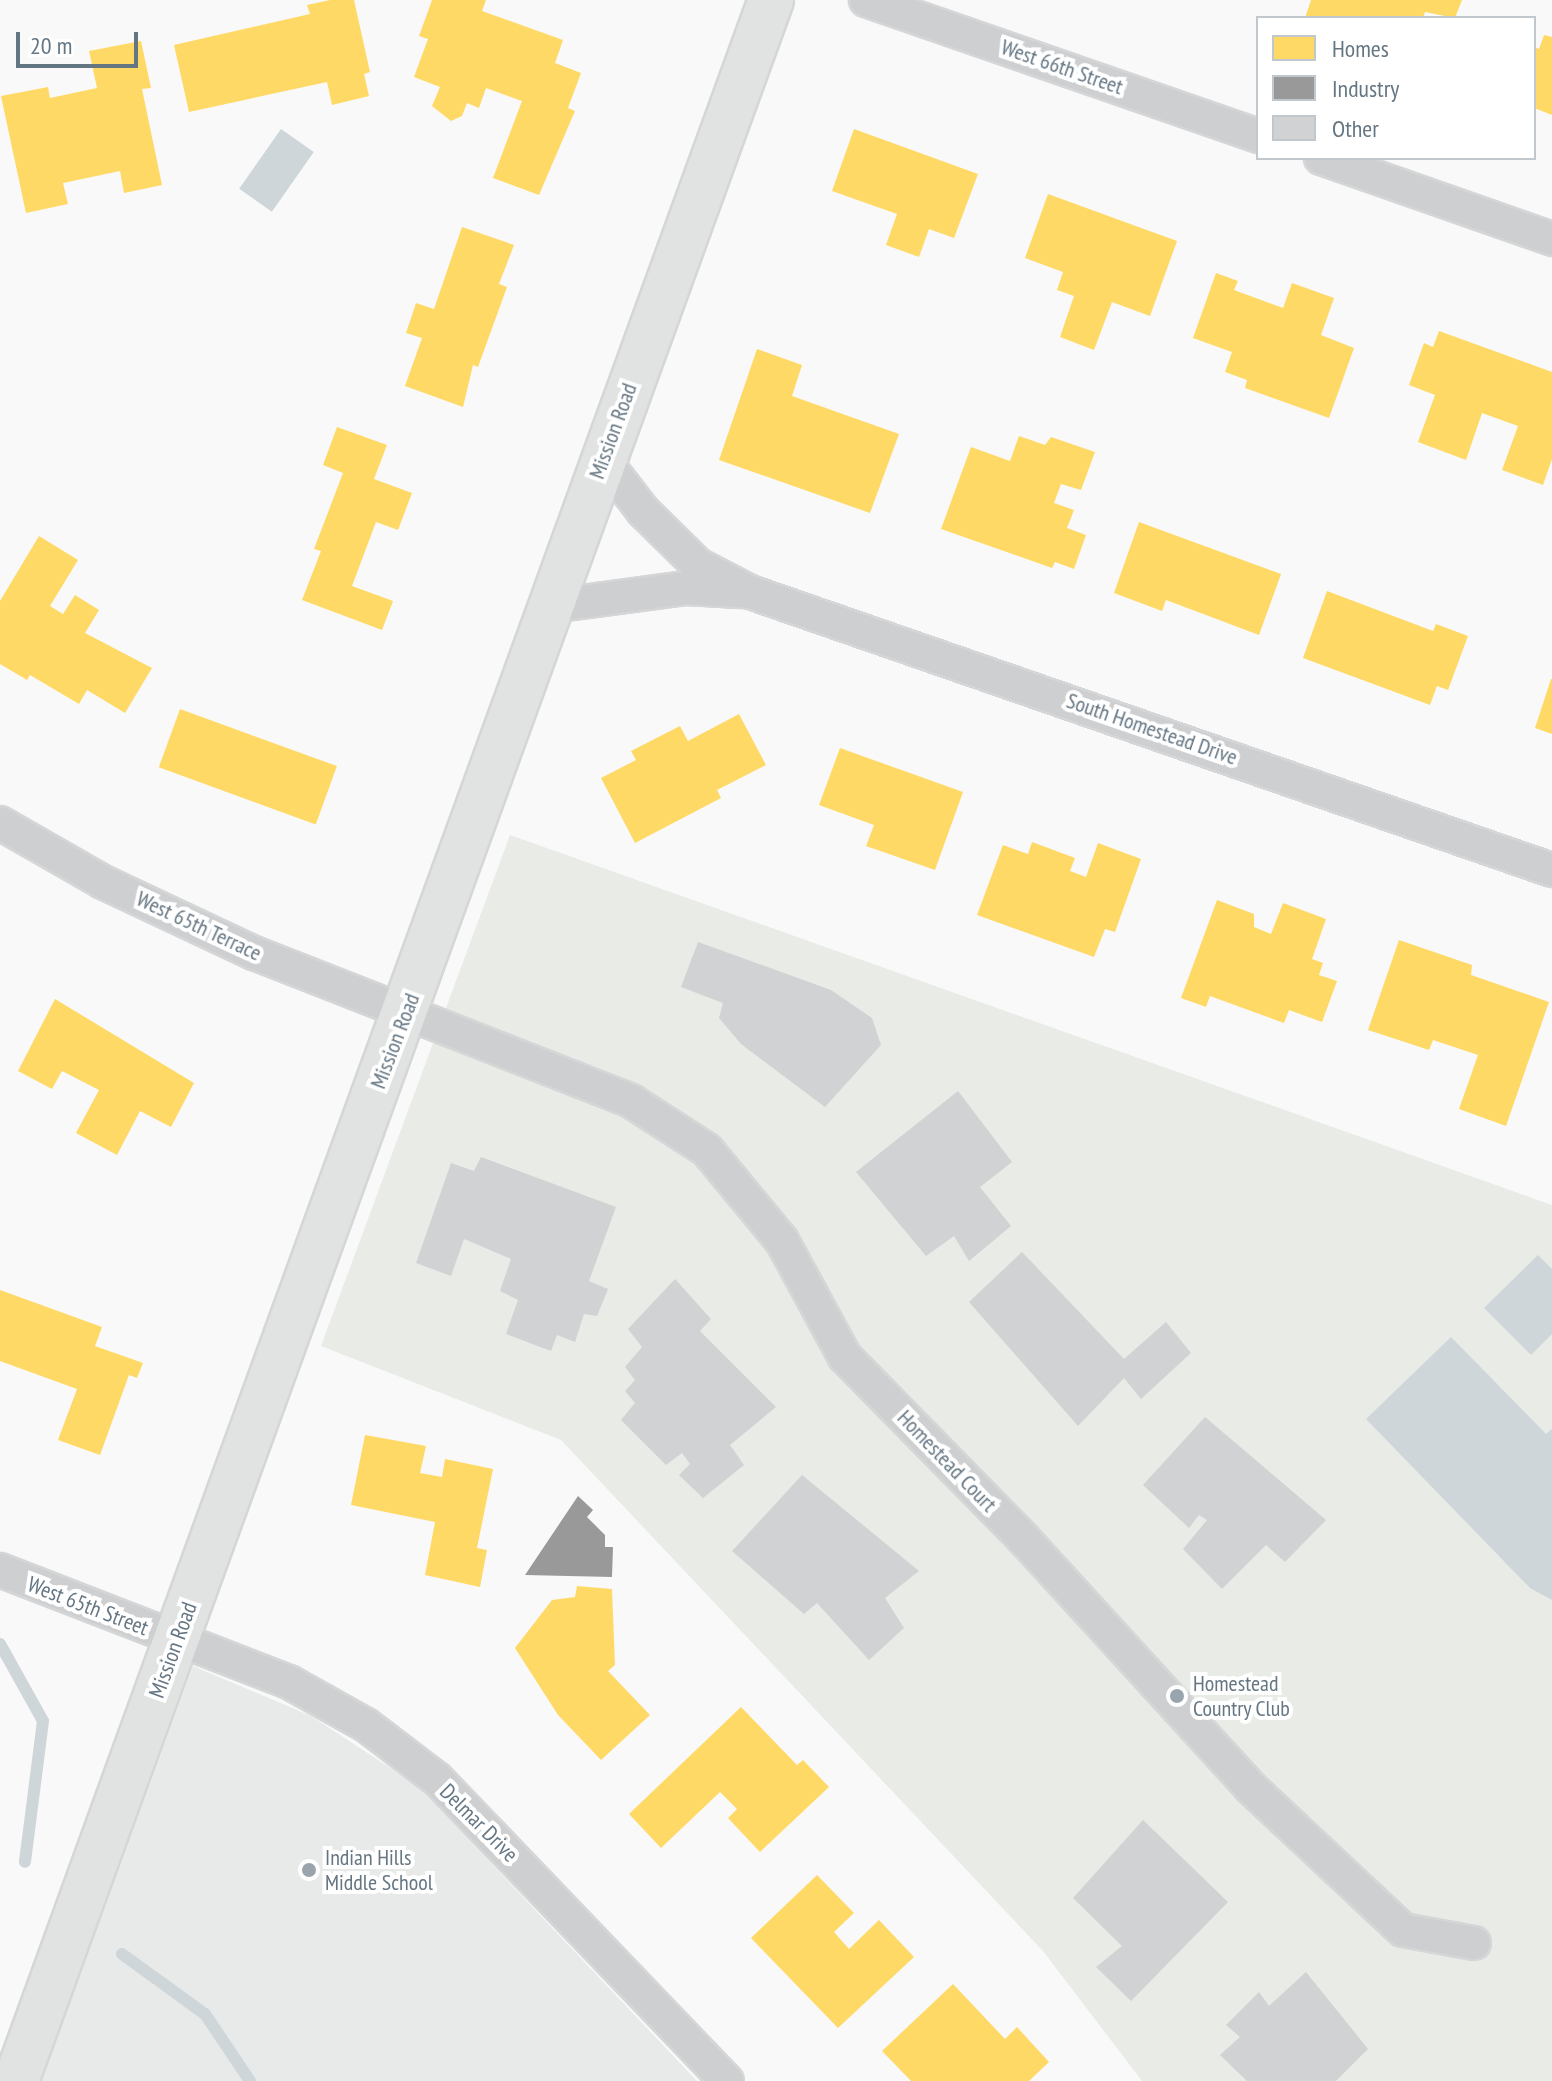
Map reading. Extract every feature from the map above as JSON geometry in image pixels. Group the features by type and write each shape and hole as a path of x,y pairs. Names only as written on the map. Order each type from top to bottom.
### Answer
{"main road":[{"name":"Mission Road","path":"16,2081 407,1012 603,459 771,0"}],"street":[{"name":"West 66th Street","path":"866,0 1256,135"},
{"path":"1327,160 1552,239"},
{"name":"South Homestead Drive","path":"603,459 643,511 698,565 750,592 1552,870"},
{"name":"South Homestead Drive","path":"552,606 685,588 750,592"},
{"name":"West 65th Terrace","path":"0,823 103,882 254,953 407,1012"},
{"name":"Homestead Court","path":"407,1012 451,1034 631,1101 707,1150 782,1241 845,1357 1023,1538 1250,1787 1403,1930 1474,1943"},
{"name":"West 65th Street","path":"0,1570 177,1641"},
{"name":"Delmar Drive","path":"177,1641 289,1682 366,1725 437,1779 727,2081"}],"shaded area":[{"path":"281,129 314,152 272,212 239,189"},
{"name":"Homestead Country Club","path":"510,835 1552,1205 1552,2081 1142,2081 1043,1951 561,1440 321,1346"},
{"path":"1538,1255 1552,1269 1552,1334 1531,1355 1484,1308"},
{"path":"1451,1337 1546,1434 1552,1429 1552,1600 1530,1588 1366,1419"},
{"name":"Indian Hills Middle School","path":"193,1666 311,1716 418,1786 697,2081 42,2081"}],"building: Homes":[{"path":"330,0 354,0 370,72 364,74 369,96 332,105 327,82 189,112 174,45 310,14 307,5"},
{"path":"432,0 486,0 482,11 563,40 555,63 581,73 568,108 575,111 539,195 493,178 522,101 486,88 479,108 467,103 462,116 451,121 432,106 440,87 414,77 428,39 419,36"},
{"path":"1311,0 1462,0 1456,16 1425,12 1424,16 1306,16"},
{"path":"1544,35 1552,37 1552,115 1536,109 1536,48 1539,49"},
{"path":"141,41 151,88 142,89 162,185 124,193 120,171 63,183 68,204 26,213 1,96 48,87 50,98 97,88 89,51"},
{"path":"854,129 978,174 954,238 929,229 919,257 886,245 897,214 832,191"},
{"path":"1048,194 1177,241 1150,316 1112,302 1094,350 1060,337 1074,296 1057,290 1063,272 1025,258"},
{"path":"462,227 514,245 499,284 507,287 478,367 473,365 463,407 405,386 422,338 406,333 416,303 434,309"},
{"path":"1216,273 1238,281 1234,290 1283,308 1292,283 1334,298 1321,335 1354,348 1329,418 1245,388 1247,380 1225,372 1232,352 1193,338"},
{"path":"1439,331 1552,372 1552,459 1543,485 1502,470 1518,426 1482,413 1466,460 1418,442 1435,395 1409,385 1424,343 1433,347"},
{"path":"757,349 802,365 792,396 899,434 870,513 719,460"},
{"path":"337,427 387,445 374,479 412,493 398,530 376,522 352,586 393,601 382,630 302,600 321,551 314,549 343,473 323,465"},
{"path":"1019,436 1045,445 1051,437 1095,452 1081,490 1061,484 1054,503 1074,510 1067,528 1086,535 1074,569 1055,562 1052,568 941,529 971,447 1010,461"},
{"path":"1139,522 1281,574 1259,635 1166,600 1162,611 1114,593"},
{"path":"39,536 78,560 50,606 63,614 75,595 99,610 85,633 152,668 125,713 87,690 79,704 30,675 27,680 0,664 0,601"},
{"path":"1327,591 1433,631 1436,624 1468,636 1448,690 1437,686 1430,705 1303,658"},
{"path":"1552,679 1552,734 1535,728"},
{"path":"180,709 337,766 316,824 159,767"},
{"path":"739,714 766,765 717,790 721,798 635,843 601,778 636,760 631,751 680,726 688,741"},
{"path":"840,748 963,792 935,870 866,846 874,825 819,805"},
{"path":"1032,842 1075,858 1070,871 1086,877 1098,843 1141,859 1115,932 1105,929 1094,957 977,915 1003,845 1028,854"},
{"path":"1217,900 1254,914 1254,927 1271,934 1283,903 1326,919 1312,959 1323,963 1319,975 1337,981 1322,1022 1289,1010 1284,1023 1210,996 1206,1007 1181,998"},
{"path":"1399,940 1472,965 1471,975 1549,1002 1506,1126 1459,1109 1478,1055 1433,1040 1429,1050 1368,1030"},
{"path":"55,999 194,1083 171,1127 140,1111 117,1155 76,1133 99,1090 62,1071 52,1089 18,1071"},
{"path":"0,1290 102,1327 95,1346 143,1363 137,1378 129,1375 100,1455 58,1440 77,1389 0,1361"},
{"path":"365,1435 426,1446 420,1473 442,1477 445,1459 493,1469 477,1548 487,1550 480,1587 425,1575 435,1522 351,1505"},
{"path":"577,1586 612,1589 615,1665 608,1671 650,1715 601,1760 558,1715 515,1648 552,1600 575,1597"},
{"path":"741,1707 797,1765 803,1760 829,1787 760,1852 728,1818 737,1809 720,1792 661,1848 629,1814"},
{"path":"817,1875 854,1913 834,1932 849,1949 879,1920 914,1957 838,2028 751,1938"},
{"path":"953,1984 1005,2039 1017,2027 1049,2062 1029,2081 911,2081 882,2051"}],"building: Industry":[{"path":"578,1496 593,1510 587,1517 605,1535 605,1547 613,1547 612,1577 525,1575"}],"building: Other":[{"path":"698,942 831,990 872,1018 881,1045 825,1107 741,1044 719,1018 723,1003 681,987"},
{"path":"958,1091 1012,1162 980,1187 1011,1226 969,1261 954,1236 926,1256 856,1172"},
{"path":"481,1157 616,1207 589,1281 608,1289 597,1316 584,1314 575,1342 557,1335 551,1351 506,1334 518,1300 500,1291 511,1259 464,1239 451,1276 416,1263 451,1163 474,1171"},
{"path":"1022,1252 1124,1359 1166,1322 1191,1353 1141,1399 1124,1378 1078,1426 969,1302"},
{"path":"675,1279 711,1319 700,1331 776,1407 730,1445 744,1465 703,1498 679,1475 690,1464 682,1453 666,1465 621,1420 635,1403 625,1391 635,1380 625,1367 642,1347 628,1329"},
{"path":"1205,1417 1326,1520 1285,1562 1266,1545 1222,1589 1183,1549 1207,1520 1199,1515 1189,1528 1143,1485"},
{"path":"802,1475 919,1571 885,1598 904,1628 869,1660 817,1603 804,1614 732,1551"},
{"path":"1143,1820 1228,1902 1131,2001 1096,1967 1122,1946 1073,1898"},
{"path":"1306,1972 1368,2049 1336,2081 1247,2081 1220,2055 1240,2037 1226,2025 1259,1992 1269,2006"}],"waterway":[{"path":"0,1644 43,1721 25,1862"},
{"path":"122,1954 205,2014 250,2081"}],"place":[{"name":"Homestead Country Club","path":"1177,1696"},
{"name":"Indian Hills Middle School","path":"309,1870"}]}
